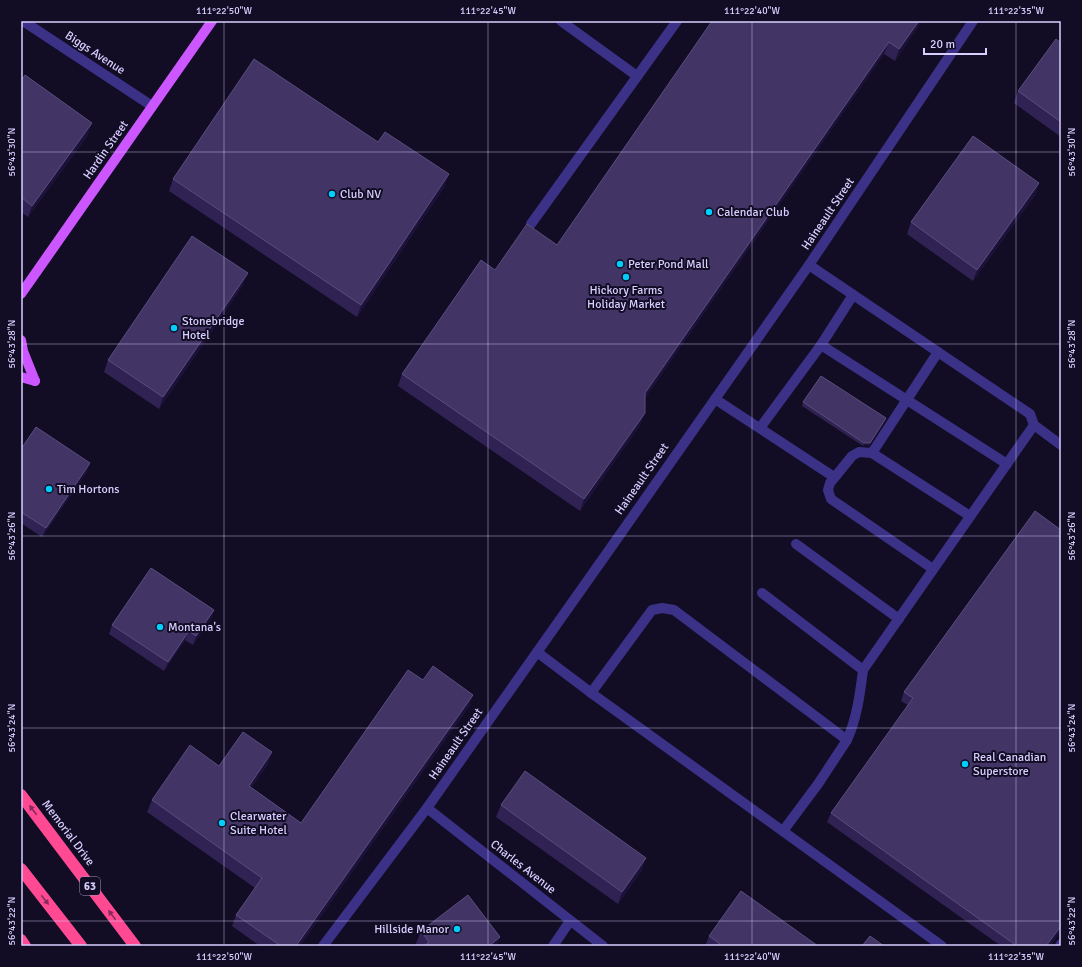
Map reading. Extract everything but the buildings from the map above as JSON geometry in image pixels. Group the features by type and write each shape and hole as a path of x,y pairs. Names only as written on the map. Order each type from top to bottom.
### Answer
{"highway":[{"name":"Memorial Drive","path":"21,795 135,946"},
{"path":"21,869 81,946"},
{"path":"21,940 25,946"}],"main road":[{"name":"Hardin Street","path":"21,294 212,21"},
{"path":"21,340 23,351 35,381 21,377"}],"street":[{"name":"Biggs Avenue","path":"23,21 152,106"},
{"path":"561,21 637,76"},
{"path":"531,224 678,21"},
{"name":"Haineault Street","path":"323,946 427,808 715,399 809,265 973,21"},
{"path":"809,265 1030,414 1034,425 1061,445"},
{"path":"760,428 821,345 853,295"},
{"path":"821,345 1007,464"},
{"path":"872,453 938,352"},
{"path":"715,399 834,477"},
{"path":"783,831 818,784 847,740 854,725 861,692 863,670 1034,425"},
{"path":"933,569 831,499 828,490 834,477 852,456 860,452 872,453 970,516"},
{"path":"796,544 899,619"},
{"path":"762,593 863,670"},
{"path":"591,693 652,610 662,608 674,610 847,740"},
{"path":"537,652 591,693 942,946"},
{"name":"Charles Avenue","path":"427,808 602,946"},
{"path":"553,946 570,920"}],"place":[{"name":"Club NV","path":"332,194"},
{"name":"Calendar Club","path":"709,212"},
{"name":"Peter Pond Mall","path":"620,264"},
{"name":"Hickory Farms Holiday Market","path":"626,277"},
{"name":"Stonebridge Hotel","path":"174,328"},
{"name":"Tim Hortons","path":"49,489"},
{"name":"Montana's","path":"160,627"},
{"name":"Real Canadian Superstore","path":"965,764"},
{"name":"Clearwater Suite Hotel","path":"222,823"},
{"name":"Hillside Manor","path":"457,929"}]}
